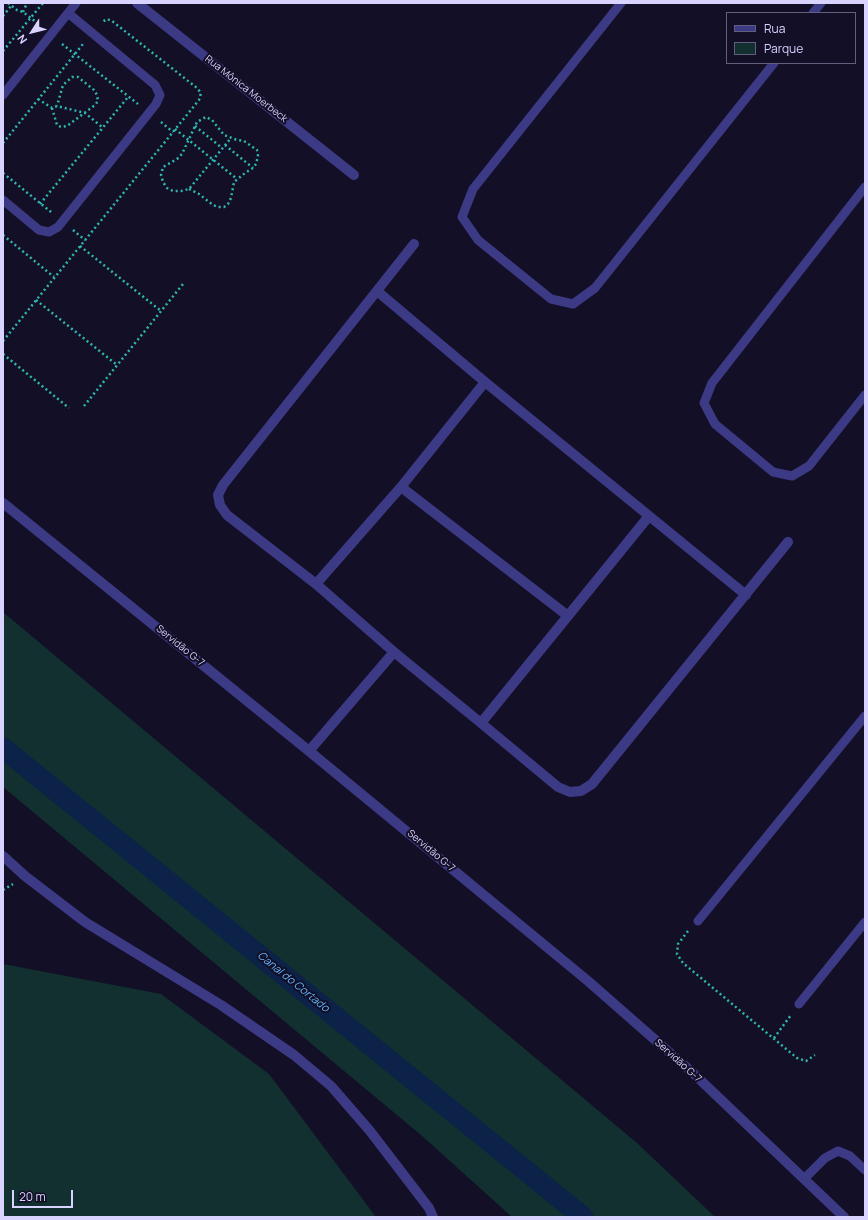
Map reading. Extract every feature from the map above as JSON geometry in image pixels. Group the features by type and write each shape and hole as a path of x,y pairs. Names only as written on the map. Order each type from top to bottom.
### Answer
{"street":[{"name":"Rua Mônica Moerbeck","path":"137,3 354,176"},
{"path":"414,244 223,485 218,495 220,505 227,515 316,584 394,652 558,787 570,792 581,791 592,784 788,542"},
{"path":"377,291 485,382 746,594"},
{"path":"316,584 401,487 485,382"},
{"path":"401,487 568,616"},
{"name":"Servidão G-7","path":"3,503 309,751 594,986 694,1074 844,1217"},
{"path":"481,723 649,516"},
{"path":"309,751 394,652"},
{"path":"3,856 25,876 85,922 221,1005 294,1056 331,1086 370,1131 428,1208 433,1217"}],"lane":[{"path":"3,95 76,3"},
{"path":"621,3 473,189 462,217 478,240 551,299 573,304 595,288 773,64"},
{"path":"815,12 821,3"},
{"path":"3,200 38,230 49,232 58,227 149,114 160,95 154,84 68,13"},
{"path":"865,187 712,383 704,403 715,424 773,472 792,476 809,466 865,395"},
{"path":"698,921 865,716"},
{"path":"800,1004 865,922"},
{"path":"804,1179 825,1158 838,1151 850,1156 865,1170"}],"path":[{"path":"8,3 30,17 173,132"},
{"path":"23,12 27,3"},
{"path":"3,51 42,3"},
{"path":"3,16 11,6"},
{"path":"38,99 52,108 55,121 57,125 61,127 67,126 95,106 98,101 97,95 94,90 78,78 72,78 67,80 63,85 57,106"},
{"path":"40,204 128,97"},
{"path":"52,108 57,106 85,113 102,127"},
{"path":"189,189 218,207 224,207 228,204 231,198 234,182 256,164 258,156 257,150 244,141 224,135 212,120 206,117 197,122 182,154 177,159 163,167 161,175 167,188 173,191 189,189 231,138"},
{"path":"195,126 222,148"},
{"path":"175,129 237,179"},
{"path":"225,145 253,168"},
{"path":"3,173 85,240"},
{"path":"3,235 54,277"},
{"path":"80,246 161,311"},
{"path":"84,406 183,284"},
{"path":"36,300 117,365"},
{"path":"3,354 70,408"},
{"path":"698,921 678,944 677,954 683,963 797,1058 806,1061 815,1055"},
{"path":"774,1038 800,1004"}],"green space":[{"path":"3,612 637,1143 715,1217 512,1217 421,1135 3,787"},
{"path":"3,964 161,994 269,1074 376,1217 3,1217"}],"waterway":[{"name":"Canal do Cortado","path":"3,748 583,1217"}]}
